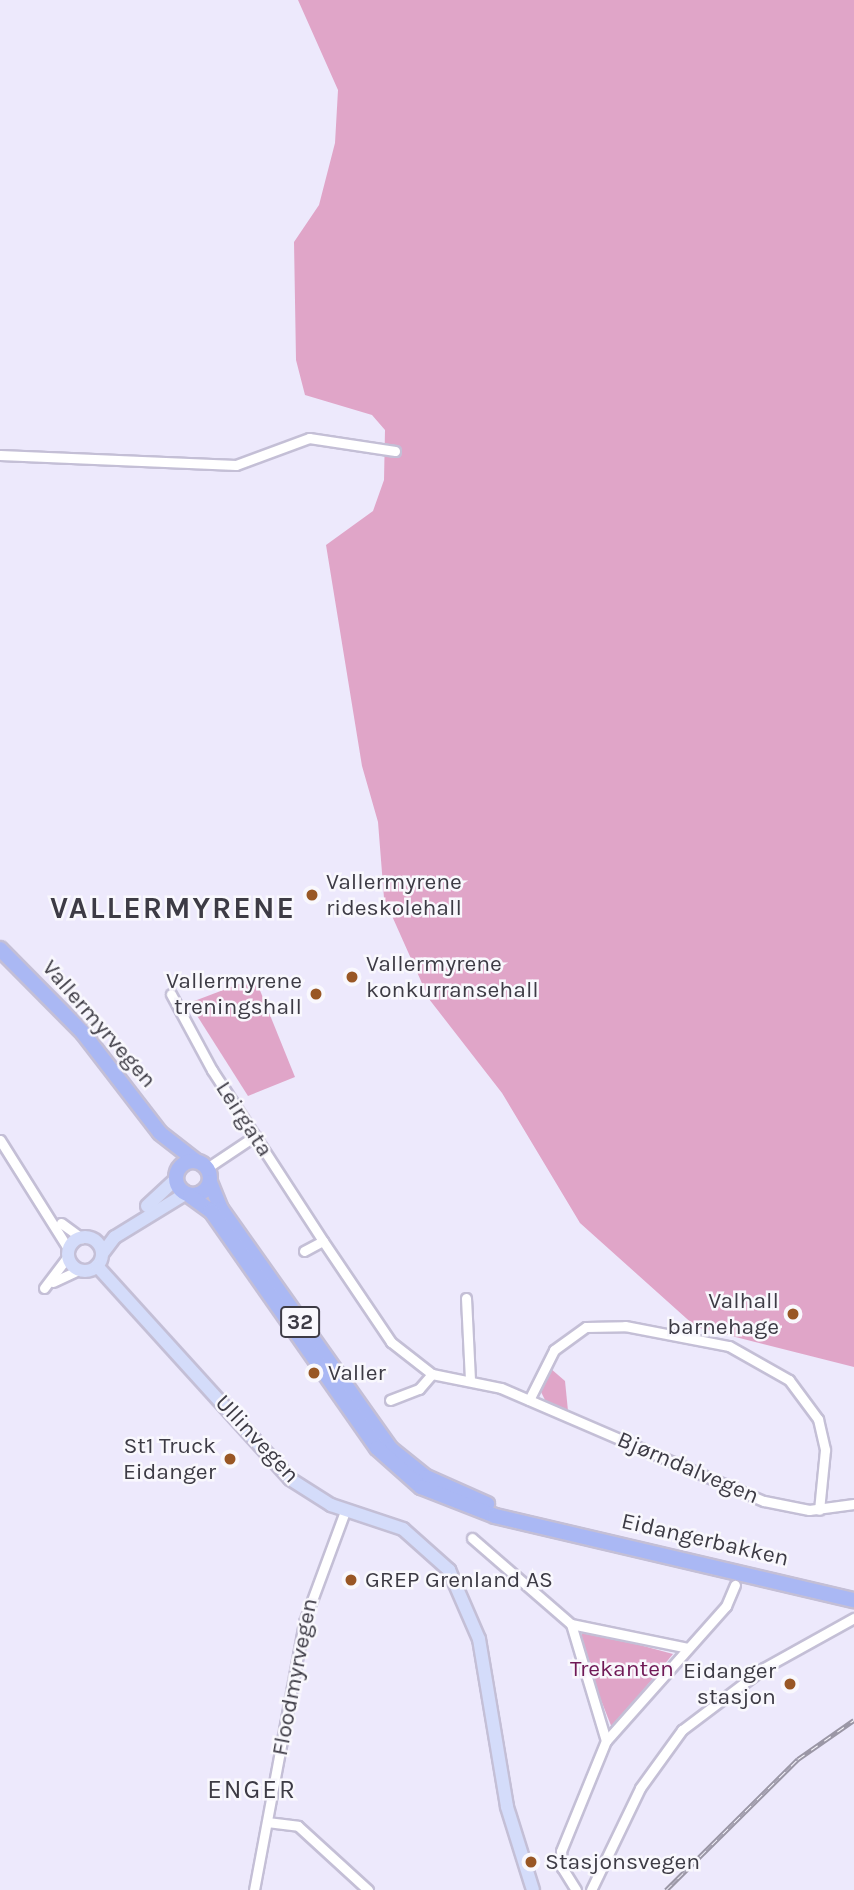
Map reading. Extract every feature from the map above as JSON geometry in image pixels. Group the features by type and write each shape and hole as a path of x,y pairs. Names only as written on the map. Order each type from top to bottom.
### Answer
{"main road":[{"name":"Vallermyrvegen","path":"0,949 64,1012 160,1133 204,1170 221,1209 394,1460"},
{"name":"Vallermyrvegen","path":"160,1133 176,1178 188,1195 211,1211 394,1460"},
{"path":"183,1164 204,1170 203,1193 188,1195 115,1237 97,1266 79,1270 69,1253 87,1238 129,1219 176,1178 183,1164"},
{"path":"87,1238 102,1254"},
{"name":"Ullinvegen","path":"97,1266 275,1465 307,1492 345,1511 389,1522 416,1537 462,1591 479,1639 507,1807 533,1890"},
{"name":"Eidangerbakken","path":"394,1460 440,1485 546,1527 854,1600"}],"street":[{"path":"0,455 236,465 309,438 395,451"},
{"name":"Leirgata","path":"171,994 255,1136 391,1342 432,1374"},
{"path":"204,1170 255,1136"},
{"path":"0,1140 52,1216 69,1253 46,1286 79,1270"},
{"path":"52,1216 87,1238"},
{"path":"304,1251 323,1241"},
{"path":"466,1298 470,1379"},
{"path":"529,1400 554,1350 586,1327 625,1326 729,1346 789,1380 818,1419 825,1450 819,1510"},
{"path":"390,1400 419,1389 432,1374"},
{"name":"Bjørndalvegen","path":"432,1374 470,1379 529,1400 741,1492 819,1510 854,1504"},
{"name":"Floodmyrvegen","path":"254,1890 311,1594 345,1511"},
{"path":"472,1538 571,1624 688,1648"},
{"path":"576,1890 562,1868 561,1851 606,1741 688,1648 735,1586"},
{"path":"592,1890 640,1787 682,1731 764,1668 854,1618"},
{"path":"571,1624 606,1741"},
{"path":"267,1822 298,1826 368,1890"}],"green space":[{"path":"298,0 854,0 854,1367 696,1327 580,1223 502,1093 429,999 384,898 378,822 362,766 326,545 373,511 384,480 385,430 372,415 305,395 296,360 294,242 319,205 335,143 338,90"},
{"path":"255,978 295,1077 248,1096 189,1003"},
{"path":"550,1368 565,1381 568,1411 546,1402 540,1390"},
{"name":"Trekanten","path":"584,1630 673,1654 612,1728 578,1642"}],"railway":[{"path":"666,1890 798,1759 854,1720"}],"place":[{"name":"Vallermyrene rideskolehall","path":"312,895"},
{"name":"Vallermyrene konkurransehall","path":"352,977"},
{"name":"Vallermyrene treningshall","path":"316,994"},
{"name":"Valhall barnehage","path":"793,1314"},
{"name":"Valler","path":"314,1373"},
{"name":"St1 Truck Eidanger","path":"230,1459"},
{"name":"GREP Grenland AS","path":"351,1580"},
{"name":"Eidanger stasjon","path":"790,1684"},
{"name":"Stasjonsvegen","path":"531,1862"}],"district":[{"name":"VALLERMYRENE","path":"173,908"},
{"name":"ENGER","path":"252,1790"}]}
